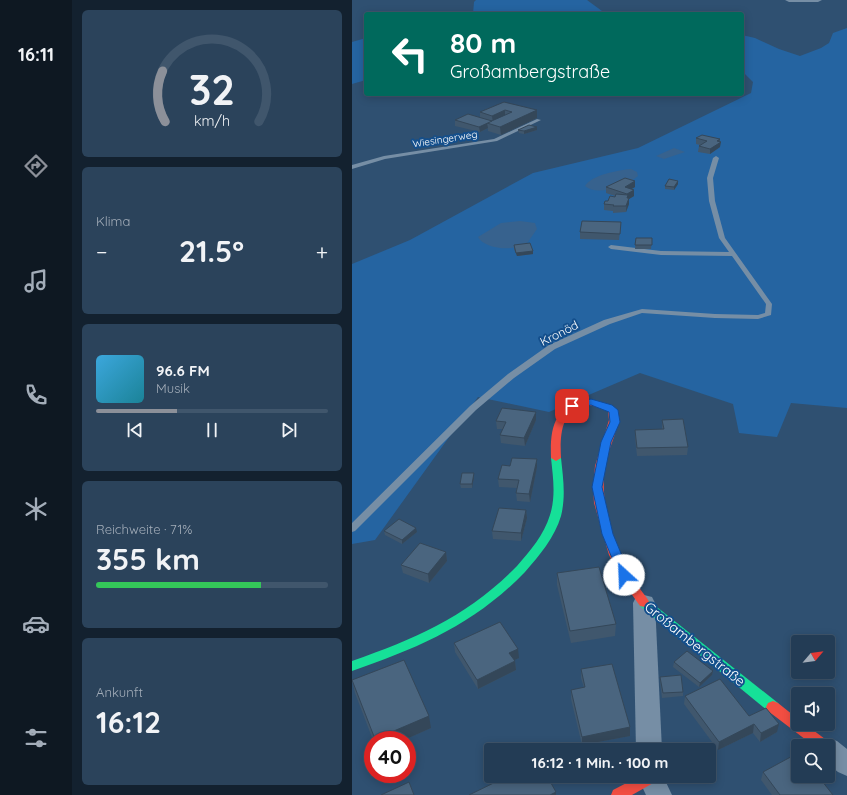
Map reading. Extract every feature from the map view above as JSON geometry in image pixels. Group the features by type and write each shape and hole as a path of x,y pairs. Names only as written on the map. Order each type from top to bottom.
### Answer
{"street":[{"path":"788,0 818,0"},
{"name":"Großambergstraße","path":"352,666 421,640 458,622 491,596 537,551 552,529 560,493 556,461 558,424 572,406 591,402 609,407 613,410 615,422 606,442 597,487 598,500 613,551 624,575 644,603 775,710 814,739"},
{"path":"644,603 649,743"},
{"path":"835,755 847,764"},
{"path":"618,795 653,783"}],"lane":[{"name":"Wiesingerweg","path":"352,168 384,158 495,140 539,120"},
{"name":"Kronöd","path":"352,529 473,408 511,376 552,347 607,322 642,311 715,316 758,316 769,314 769,304 722,238 712,201 710,178 716,158"},
{"path":"611,247 661,253 733,254"}],"shaded area":[{"path":"476,0 587,0 603,12 473,12 474,2"},
{"path":"847,28 847,408 791,403 777,437 739,433 733,404 640,373 549,412 478,397 375,540 352,544 352,264 410,240 533,173 638,148 751,93 753,82 744,73 744,35 755,38 779,49 800,56 821,48 829,43 833,33"},
{"path":"364,39 364,81 352,84 352,42"},
{"path":"674,148 685,152 664,159 656,156"},
{"path":"631,169 637,172 638,176 633,180 612,189 597,190 590,189 585,186 588,182 599,176"},
{"path":"520,221 535,223 537,229 528,242 523,245 509,248 494,247 487,245 478,237 501,223"}],"building":[{"path":"504,102 537,110 500,127 487,123 512,112 505,110 492,116 480,112"},
{"path":"468,114 492,121 479,127 455,120"},
{"path":"529,125 537,127 524,131 518,130"},
{"path":"702,135 720,139 717,141 721,142 710,149 699,146 707,141 696,138"},
{"path":"625,178 635,181 625,187 634,190 627,194 606,187"},
{"path":"669,179 678,181 674,187 665,186"},
{"path":"616,194 628,195 627,198 629,198 626,206 604,204 605,201 608,201 610,196 615,197"},
{"path":"582,221 621,222 620,234 580,232"},
{"path":"636,238 652,238 652,245 635,245"},
{"path":"530,243 533,251 516,253 514,245"},
{"path":"502,408 536,412 524,438 500,435 506,422 496,421"},
{"path":"683,419 688,447 637,448 635,430 664,429 662,420"},
{"path":"512,458 537,459 529,494 516,493 519,480 498,479 502,465 510,466"},
{"path":"462,473 474,473 472,484 460,484"},
{"path":"499,508 526,510 521,533 492,531"},
{"path":"399,519 416,528 402,540 384,531"},
{"path":"420,543 446,552 428,574 401,565"},
{"path":"599,567 616,624 570,631 557,573"},
{"path":"500,622 518,649 509,653 515,661 477,680 454,643"},
{"path":"687,651 713,671 700,683 674,662"},
{"path":"404,660 429,716 394,731 372,731 352,680"},
{"path":"612,664 630,727 582,737 571,690 585,687 581,669"},
{"path":"681,675 683,692 663,693 660,677"},
{"path":"720,679 749,716 766,708 779,724 761,733 754,724 719,742 685,696"},
{"path":"791,757 791,783 824,783 833,795 780,795 763,772"},
{"path":"409,783 414,795 381,795"},
{"path":"494,783 551,783 556,792 550,795 469,795"}],"traffic: fast":[{"path":"352,666 424,638 467,615 487,600 525,564 545,538 555,517 559,496 556,458"},
{"path":"644,603 773,707"}],"traffic: jam":[{"path":"556,458 557,430 564,415 570,409 578,405 591,403 612,410 614,420 600,466 598,488 599,503 615,555 627,579 644,603"},
{"path":"773,707 815,739"},
{"path":"618,795 641,783"}],"route":[{"path":"572,406 591,402 609,407 613,410 615,422 606,442 597,487 598,500 613,551 624,575"}]}
